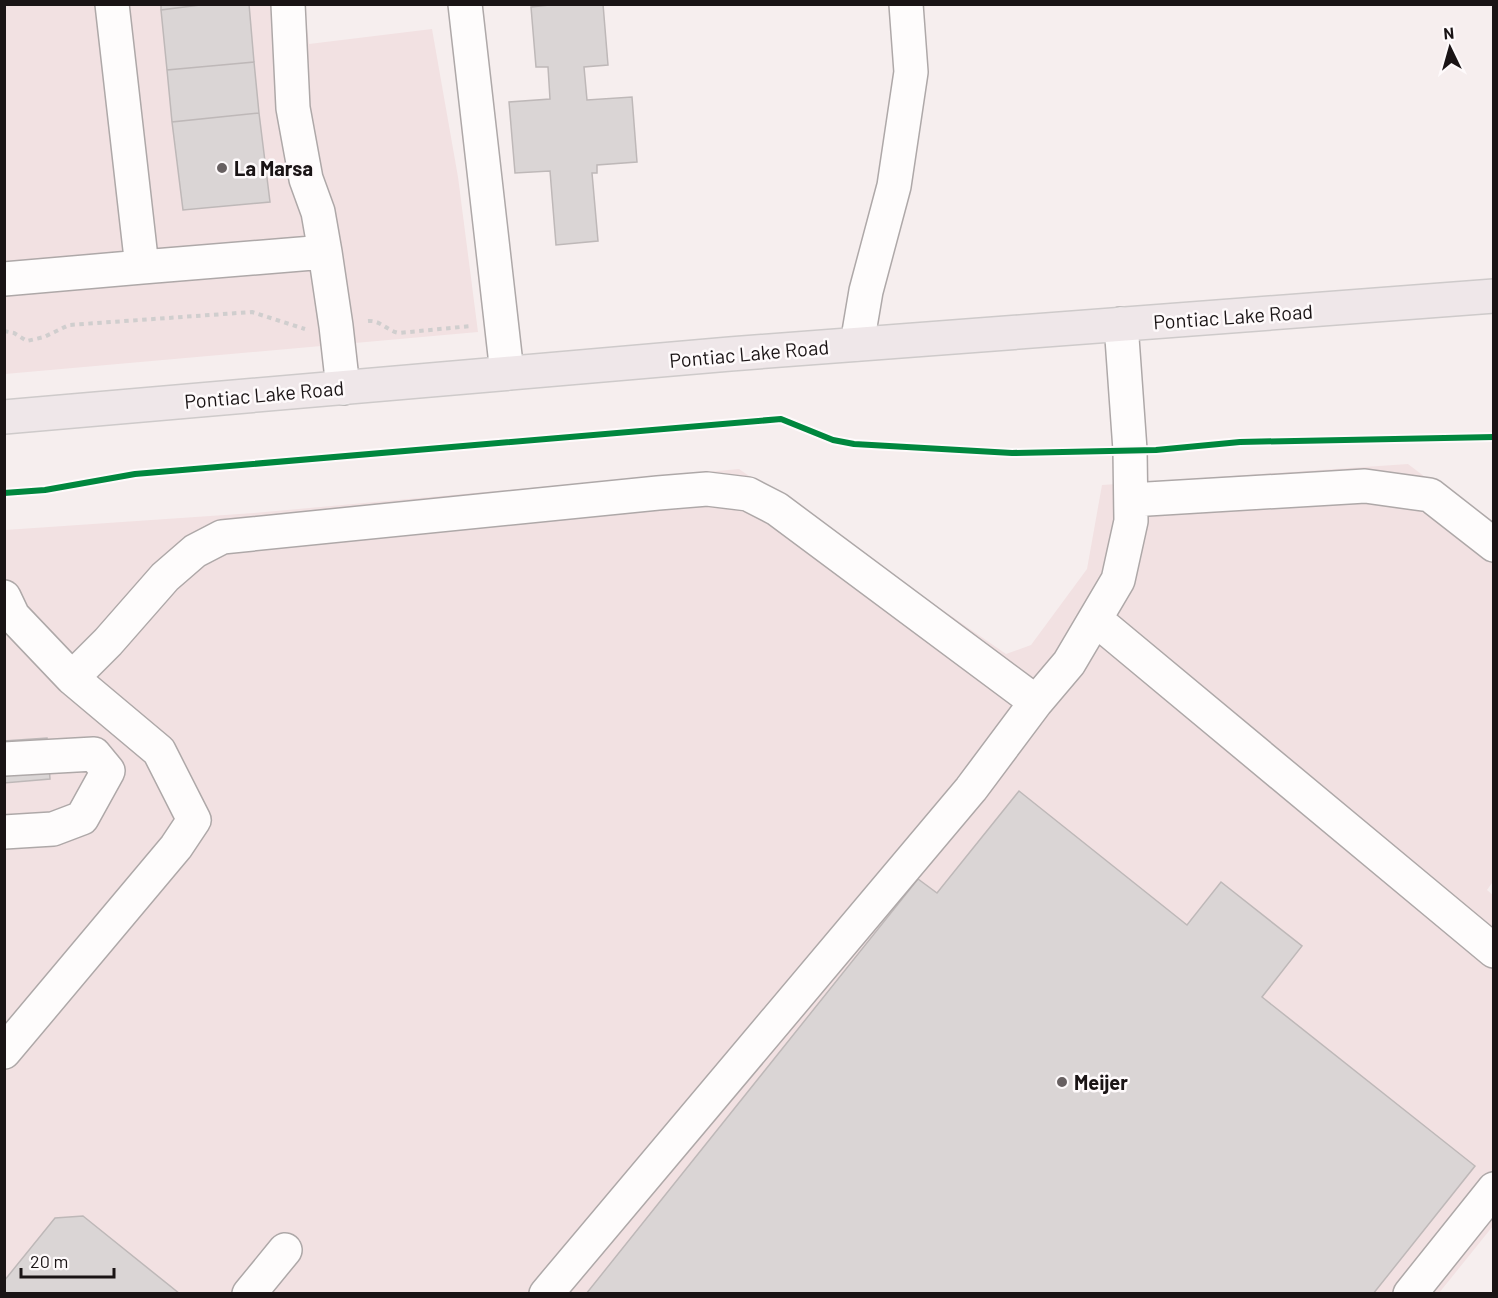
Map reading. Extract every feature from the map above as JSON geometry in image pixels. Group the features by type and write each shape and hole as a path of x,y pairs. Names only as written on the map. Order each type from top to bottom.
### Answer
{"main road":[{"name":"Pontiac Lake Road","path":"4,417 857,344 1494,296"}],"lane":[{"path":"112,4 142,267"},
{"path":"288,4 293,108 306,179 318,212 343,388"},
{"path":"465,4 507,373"},
{"path":"857,344 866,291 894,186 903,129 911,72 906,4"},
{"path":"4,279 325,252"},
{"path":"546,1293 971,789 1036,702 1069,663 1118,580 1131,521 1130,450 1121,324"},
{"path":"1131,500 1365,486 1430,495 1494,545"},
{"path":"72,678 108,642 165,577 195,551 222,537 707,489 748,494 777,509 1036,702"},
{"path":"4,597 13,616 72,678 159,752 194,820 176,846 4,1052"},
{"path":"1095,619 1494,951"},
{"path":"4,759 94,754 108,771 82,818 53,829 4,832"},
{"path":"1410,1293 1494,1189"},
{"path":"249,1293 285,1250"}],"path":[{"path":"4,331 14,333 27,341 44,337 69,325 252,312 309,330 372,321 379,322 393,332 399,333 502,323"}],"shaded area":[{"path":"5,5 304,5 309,44 432,29 458,177 478,332 5,374"},
{"path":"1408,464 1493,529 1494,880 1487,890 1494,896 1493,1226 1439,1293 5,1294 5,530 254,513 739,469 1006,654 1031,645 1087,569 1102,485"}],"building":[{"path":"161,4 208,4 161,10"},
{"path":"208,4 249,4 254,62 167,70 161,10"},
{"path":"559,4 603,4 608,65 584,67 587,100 632,97 637,162 597,165 597,173 592,173 598,241 556,245 550,171 515,173 509,102 550,99 548,67 536,67 531,7"},
{"path":"254,62 259,113 172,122 167,70"},
{"name":"La Marsa","path":"259,113 270,202 183,210 172,122"},
{"path":"47,738 50,779 4,783 4,741"},
{"name":"Meijer","path":"1019,791 1187,925 1221,882 1302,946 1262,997 1475,1166 1373,1294 586,1294 918,879 937,893"},
{"path":"83,1216 180,1294 8,1294 4,1291 4,1281 55,1218"}],"cycle path":[{"path":"4,493 45,490 135,474 781,419 833,440 854,444 1012,453 1156,450 1240,442 1494,437"}],"place":[{"name":"La Marsa","path":"222,168"},
{"name":"Meijer","path":"1062,1082"}]}
